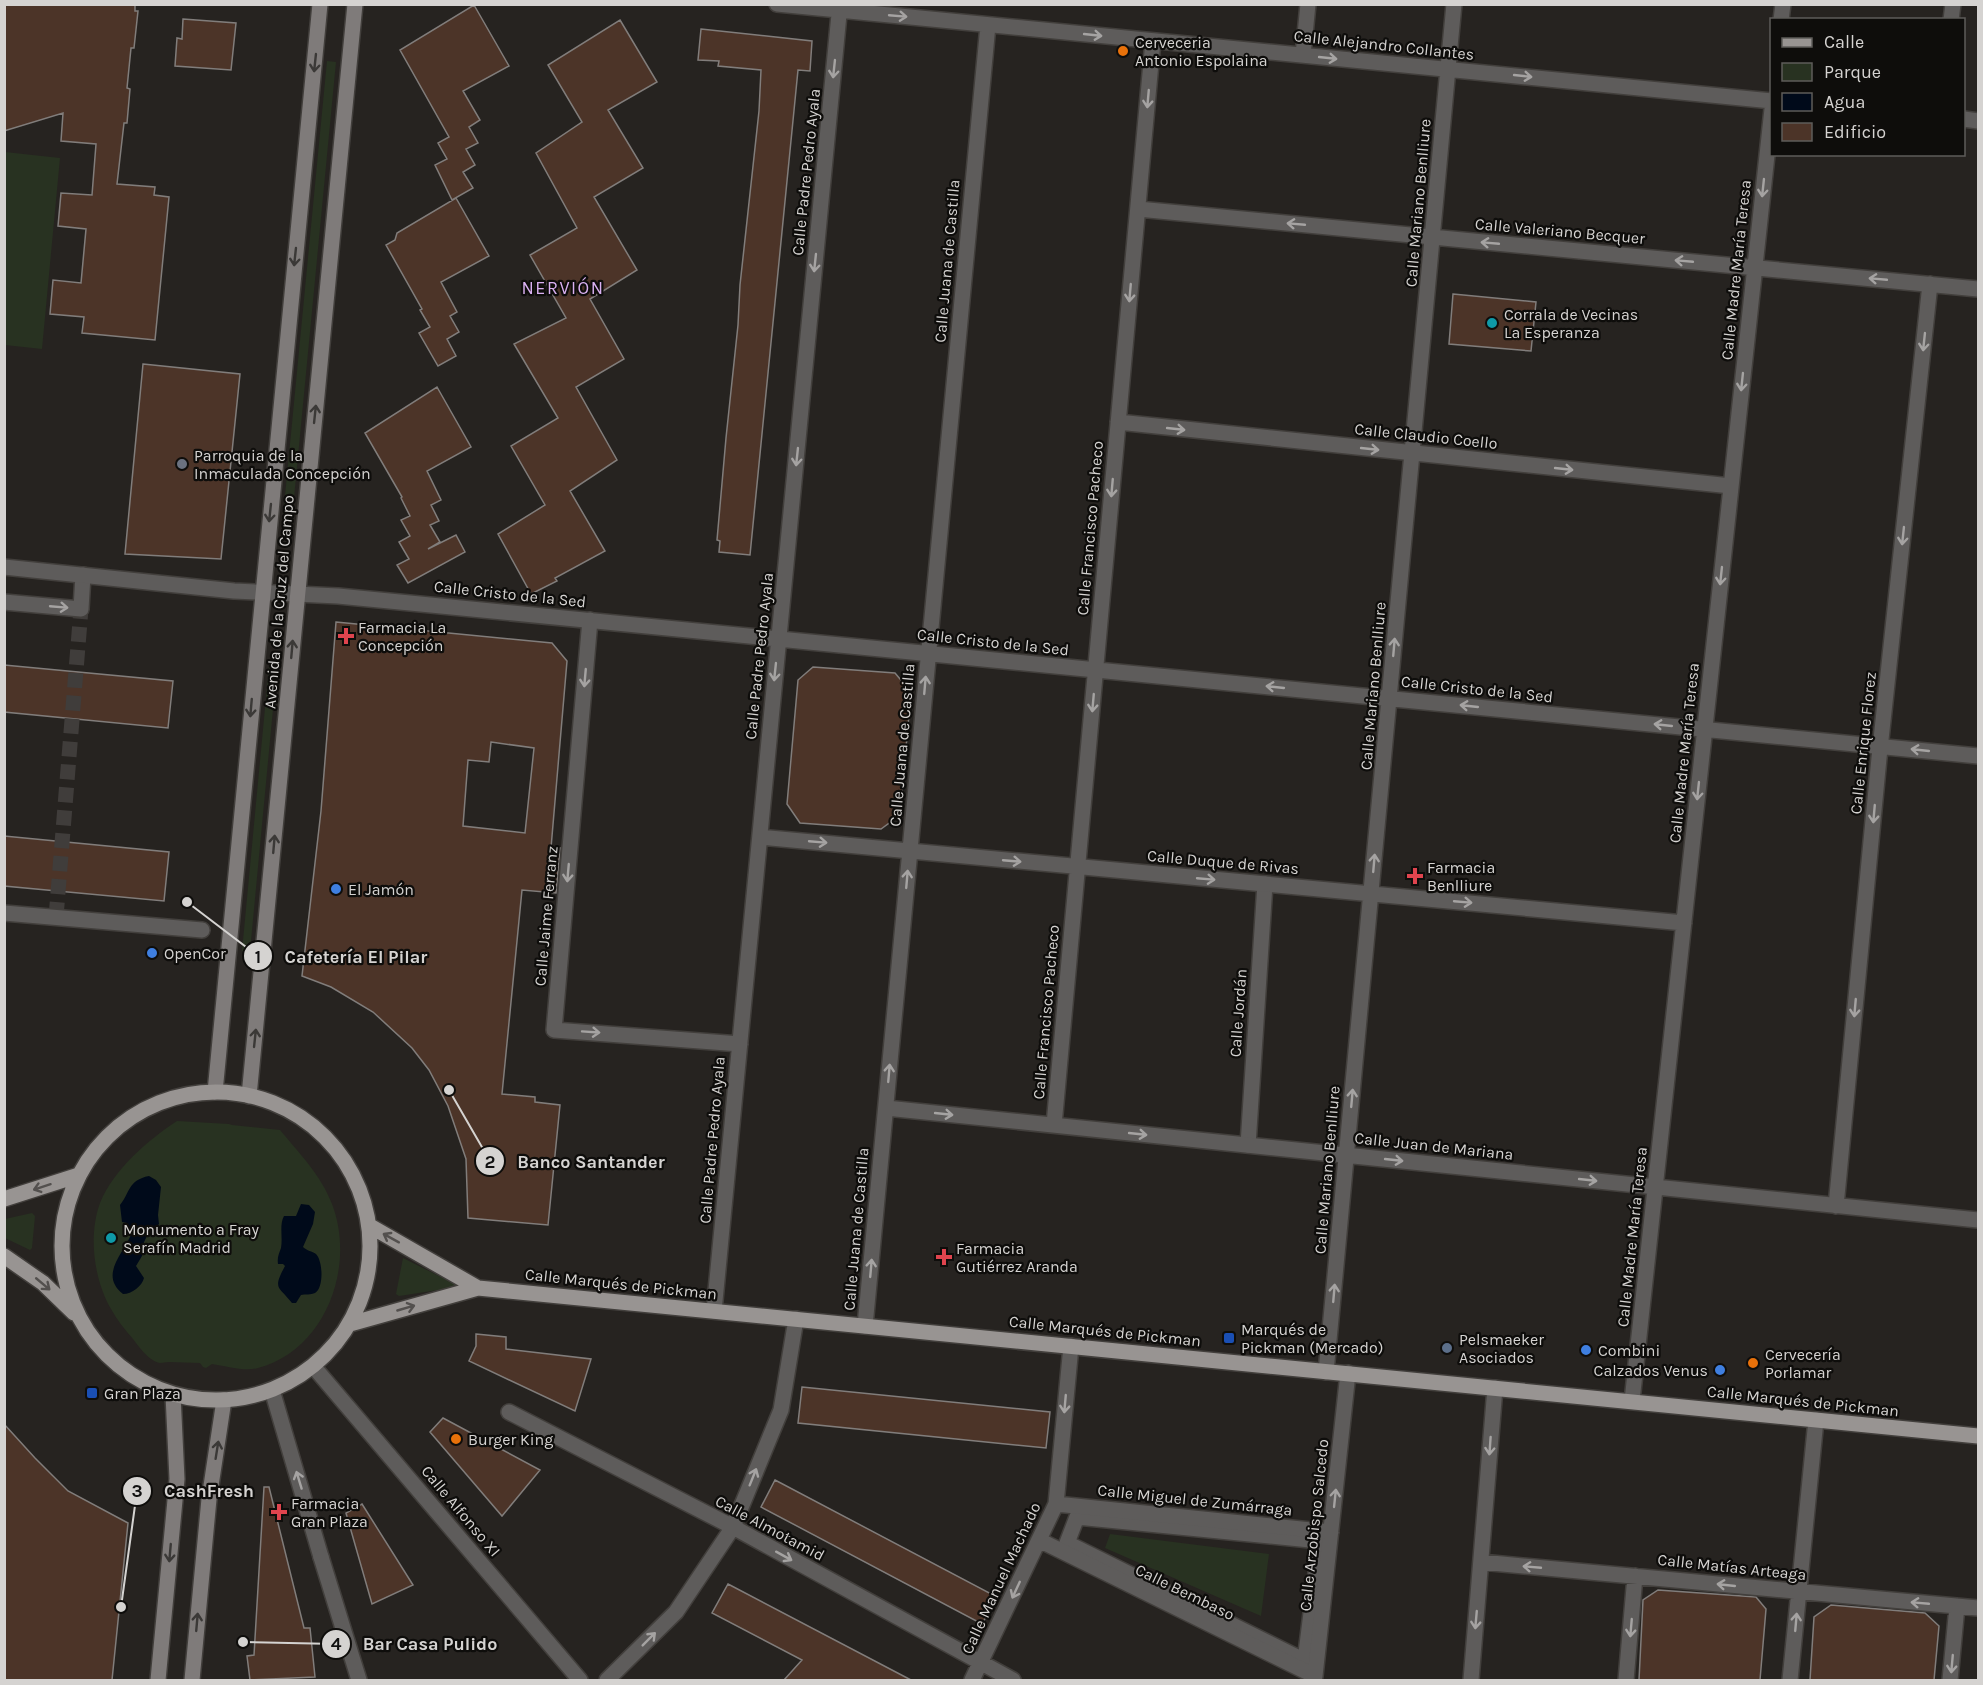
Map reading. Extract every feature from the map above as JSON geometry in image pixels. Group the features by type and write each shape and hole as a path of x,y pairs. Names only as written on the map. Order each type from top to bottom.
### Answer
{"main road":[{"name":"Avenida de la Cruz del Campo","path":"214,1092 320,4"},
{"name":"Avenida de la Cruz del Campo","path":"249,1096 355,4"},
{"path":"4,1256 43,1282 78,1316 102,1351 120,1368 138,1380 174,1395 224,1400 272,1390 313,1366 334,1347 350,1324 368,1277 370,1226 359,1187 348,1165 312,1125 299,1116 249,1096 214,1092 175,1097 138,1113 107,1136 91,1155 67,1202 62,1232 62,1261 67,1290 78,1316"},
{"path":"4,1199 79,1175"},
{"path":"370,1226 478,1288"},
{"path":"350,1324 478,1288"},
{"name":"Calle Marqués de Pickman","path":"478,1288 1978,1436"},
{"path":"158,1680 177,1479 174,1395"},
{"path":"192,1680 209,1499 224,1400"}],"street":[{"name":"Calle Alejandro Collantes","path":"777,4 840,8 988,25 1770,100"},
{"path":"1303,55 1308,4"},
{"name":"Calle Mariano Benlliure","path":"1326,1372 1454,4"},
{"name":"Calle Padre Pedro Ayala","path":"714,1311 840,8"},
{"name":"Calle Juana de Castilla","path":"865,1326 988,25"},
{"name":"Calle Francisco Pacheco","path":"1054,1125 1153,41"},
{"name":"Calle Madre María Teresa","path":"1632,1401 1770,129"},
{"name":"Calle Valeriano Becquer","path":"1138,209 1978,289"},
{"name":"Calle Enrique Florez","path":"1836,1206 1881,746 1930,284"},
{"name":"Calle Claudio Coello","path":"1118,423 1731,486"},
{"name":"Calle Cristo de la Sed","path":"4,567 234,591 338,596 590,620 1978,756"},
{"path":"4,602 81,609 83,575"},
{"name":"Calle Jaime Ferranz","path":"590,620 554,1030 740,1044"},
{"name":"Calle Duque de Rivas","path":"759,837 1684,923"},
{"name":"Calle Jordán","path":"1248,1145 1265,884"},
{"path":"4,913 202,930"},
{"name":"Calle Juan de Mariana","path":"886,1108 1978,1220"},
{"path":"607,1680 676,1612 733,1527 781,1410 796,1319"},
{"name":"Calle Manuel Machado","path":"972,1680 1056,1504 1071,1346"},
{"name":"Calle Alfonso XI","path":"313,1366 580,1680"},
{"name":"Calle Arzobispo Salcedo","path":"1314,1678 1348,1373"},
{"path":"1471,1680 1495,1388"},
{"path":"272,1390 359,1680"},
{"name":"Calle Almotamid","path":"509,1412 733,1527 1012,1680"},
{"path":"1790,1680 1816,1420"},
{"name":"Calle Miguel de Zumárraga","path":"1056,1504 1331,1533"},
{"path":"1077,1516 1320,1541 1305,1661 1067,1543 1077,1516"},
{"name":"Calle Bembaso","path":"1039,1540 1314,1678"},
{"name":"Calle Matías Arteaga","path":"1481,1562 1978,1608"},
{"path":"1626,1680 1635,1576"},
{"path":"1950,1680 1957,1606"}],"green space":[{"path":"327,61 336,62 291,529 282,527"},
{"path":"5,152 60,158 42,349 5,345"},
{"path":"269,666 277,667 250,951 242,951"},
{"path":"177,1121 280,1130 316,1174 332,1204 338,1228 340,1253 337,1278 330,1302 318,1325 302,1344 282,1358 258,1368 241,1369 212,1364 206,1368 200,1363 160,1363 152,1360 118,1321 100,1285 95,1258 94,1229 100,1203 114,1179 132,1157 154,1137"},
{"path":"32,1213 35,1216 30,1250 5,1238 5,1219"},
{"path":"403,1258 458,1287 399,1296 396,1294"},
{"path":"1110,1534 1269,1554 1261,1616 1105,1548"}],"water":[{"path":"149,1176 161,1187 159,1224 147,1236 142,1256 136,1266 144,1278 143,1281 133,1291 123,1294 116,1286 113,1271 132,1232 127,1223 122,1222 120,1205 133,1184"},
{"path":"301,1204 309,1205 315,1212 313,1224 303,1247 318,1257 321,1280 315,1293 301,1295 296,1303 292,1303 278,1284 285,1266 278,1264 278,1259 284,1216 296,1216"}],"building":[{"path":"4,4 135,4 135,11 138,11 127,88 130,89 127,123 124,123 117,184 155,187 154,195 169,197 155,340 82,333 84,317 50,314 53,280 81,283 86,229 58,226 61,193 92,195 96,144 61,141 63,113 4,131"},
{"path":"474,5 509,66 463,91 480,120 469,127 478,143 466,149 475,165 463,172 473,188 452,200 435,165 447,159 438,143 449,137 400,50"},
{"path":"183,19 236,23 231,70 175,66 177,38 182,39"},
{"path":"620,20 657,82 608,110 643,168 594,197 637,270 590,299 624,359 576,387 617,460 570,491 605,551 555,578 557,581 531,594 498,534 545,505 511,446 558,418 514,344 566,318 530,255 577,228 536,153 582,122 548,65"},
{"path":"701,29 812,41 810,71 798,70 750,555 719,552 720,541 717,540 740,285 759,111 761,70 718,66 719,61 698,60"},
{"path":"456,198 489,256 441,282 457,312 450,316 459,332 447,339 456,356 438,366 419,333 430,327 386,245 395,240 397,233"},
{"name":"Corrala de Vecinas La Esperanza","path":"1453,294 1536,302 1531,351 1449,344"},
{"name":"Parroquia de la Inmaculada Concepción","path":"143,364 240,374 221,559 125,554"},
{"path":"437,387 471,447 427,471 441,500 431,505 439,521 430,525 440,542 428,549 456,535 465,552 408,583 397,565 409,559 399,542 410,536 401,520 410,516 402,497 365,433"},
{"path":"336,622 552,643 567,661 551,848 560,848 556,893 522,890 502,1094 535,1097 535,1102 560,1105 548,1225 468,1218 466,1159 448,1106 429,1070 412,1048 373,1012 331,987 302,976 321,811","holes":["491,742 534,748 525,833 463,826 468,760 489,762"]},
{"path":"4,665 173,681 168,728 4,712"},
{"path":"813,667 895,673 911,692 900,815 881,829 800,823 787,804 798,680"},
{"path":"4,836 169,852 164,901 4,886"},
{"path":"476,1334 506,1337 506,1349 591,1359 575,1411 469,1361 476,1346"},
{"path":"802,1387 1050,1412 1046,1448 798,1423"},
{"path":"443,1418 540,1470 502,1516 430,1432"},
{"path":"4,1424 68,1491 128,1523 112,1680 4,1680"},
{"path":"775,1480 997,1597 982,1624 761,1507"},
{"path":"264,1487 269,1487 304,1628 310,1628 315,1677 250,1680 247,1656 254,1655"},
{"path":"362,1504 413,1585 372,1604 346,1513"},
{"path":"728,1584 911,1680 784,1680 802,1660 712,1613"},
{"path":"1658,1590 1756,1597 1766,1609 1760,1680 1639,1680 1643,1600"},
{"path":"1831,1605 1925,1613 1939,1626 1934,1680 1810,1680 1814,1617"}],"tunnel":[{"path":"56,917 81,609"}],"place":[{"name":"Cerveceria Antonio Espolaina","path":"1123,51"},
{"name":"Corrala de Vecinas La Esperanza","path":"1492,323"},
{"name":"Parroquia de la Inmaculada Concepción","path":"182,464"},
{"name":"Farmacia La Concepción","path":"346,636"},
{"name":"Farmacia Benlliure","path":"1415,876"},
{"name":"El Jamón","path":"336,889"},
{"name":"Cafetería El Pilar","path":"187,902"},
{"name":"OpenCor","path":"152,953"},
{"name":"Banco Santander","path":"449,1090"},
{"name":"Monumento a Fray Serafín Madrid","path":"111,1238"},
{"name":"Farmacia Gutiérrez Aranda","path":"944,1257"},
{"name":"Marqués de Pickman (Mercado)","path":"1229,1338"},
{"name":"Pelsmaeker Asociados","path":"1447,1348"},
{"name":"Combini","path":"1586,1350"},
{"name":"Cervecería Porlamar","path":"1753,1363"},
{"name":"Calzados Venus","path":"1720,1370"},
{"name":"Gran Plaza","path":"92,1393"},
{"name":"Burger King","path":"456,1439"},
{"name":"Farmacia Gran Plaza","path":"279,1512"},
{"name":"CashFresh","path":"121,1607"},
{"name":"Bar Casa Pulido","path":"243,1642"}],"district":[{"name":"NERVIÓN","path":"563,288"}]}
